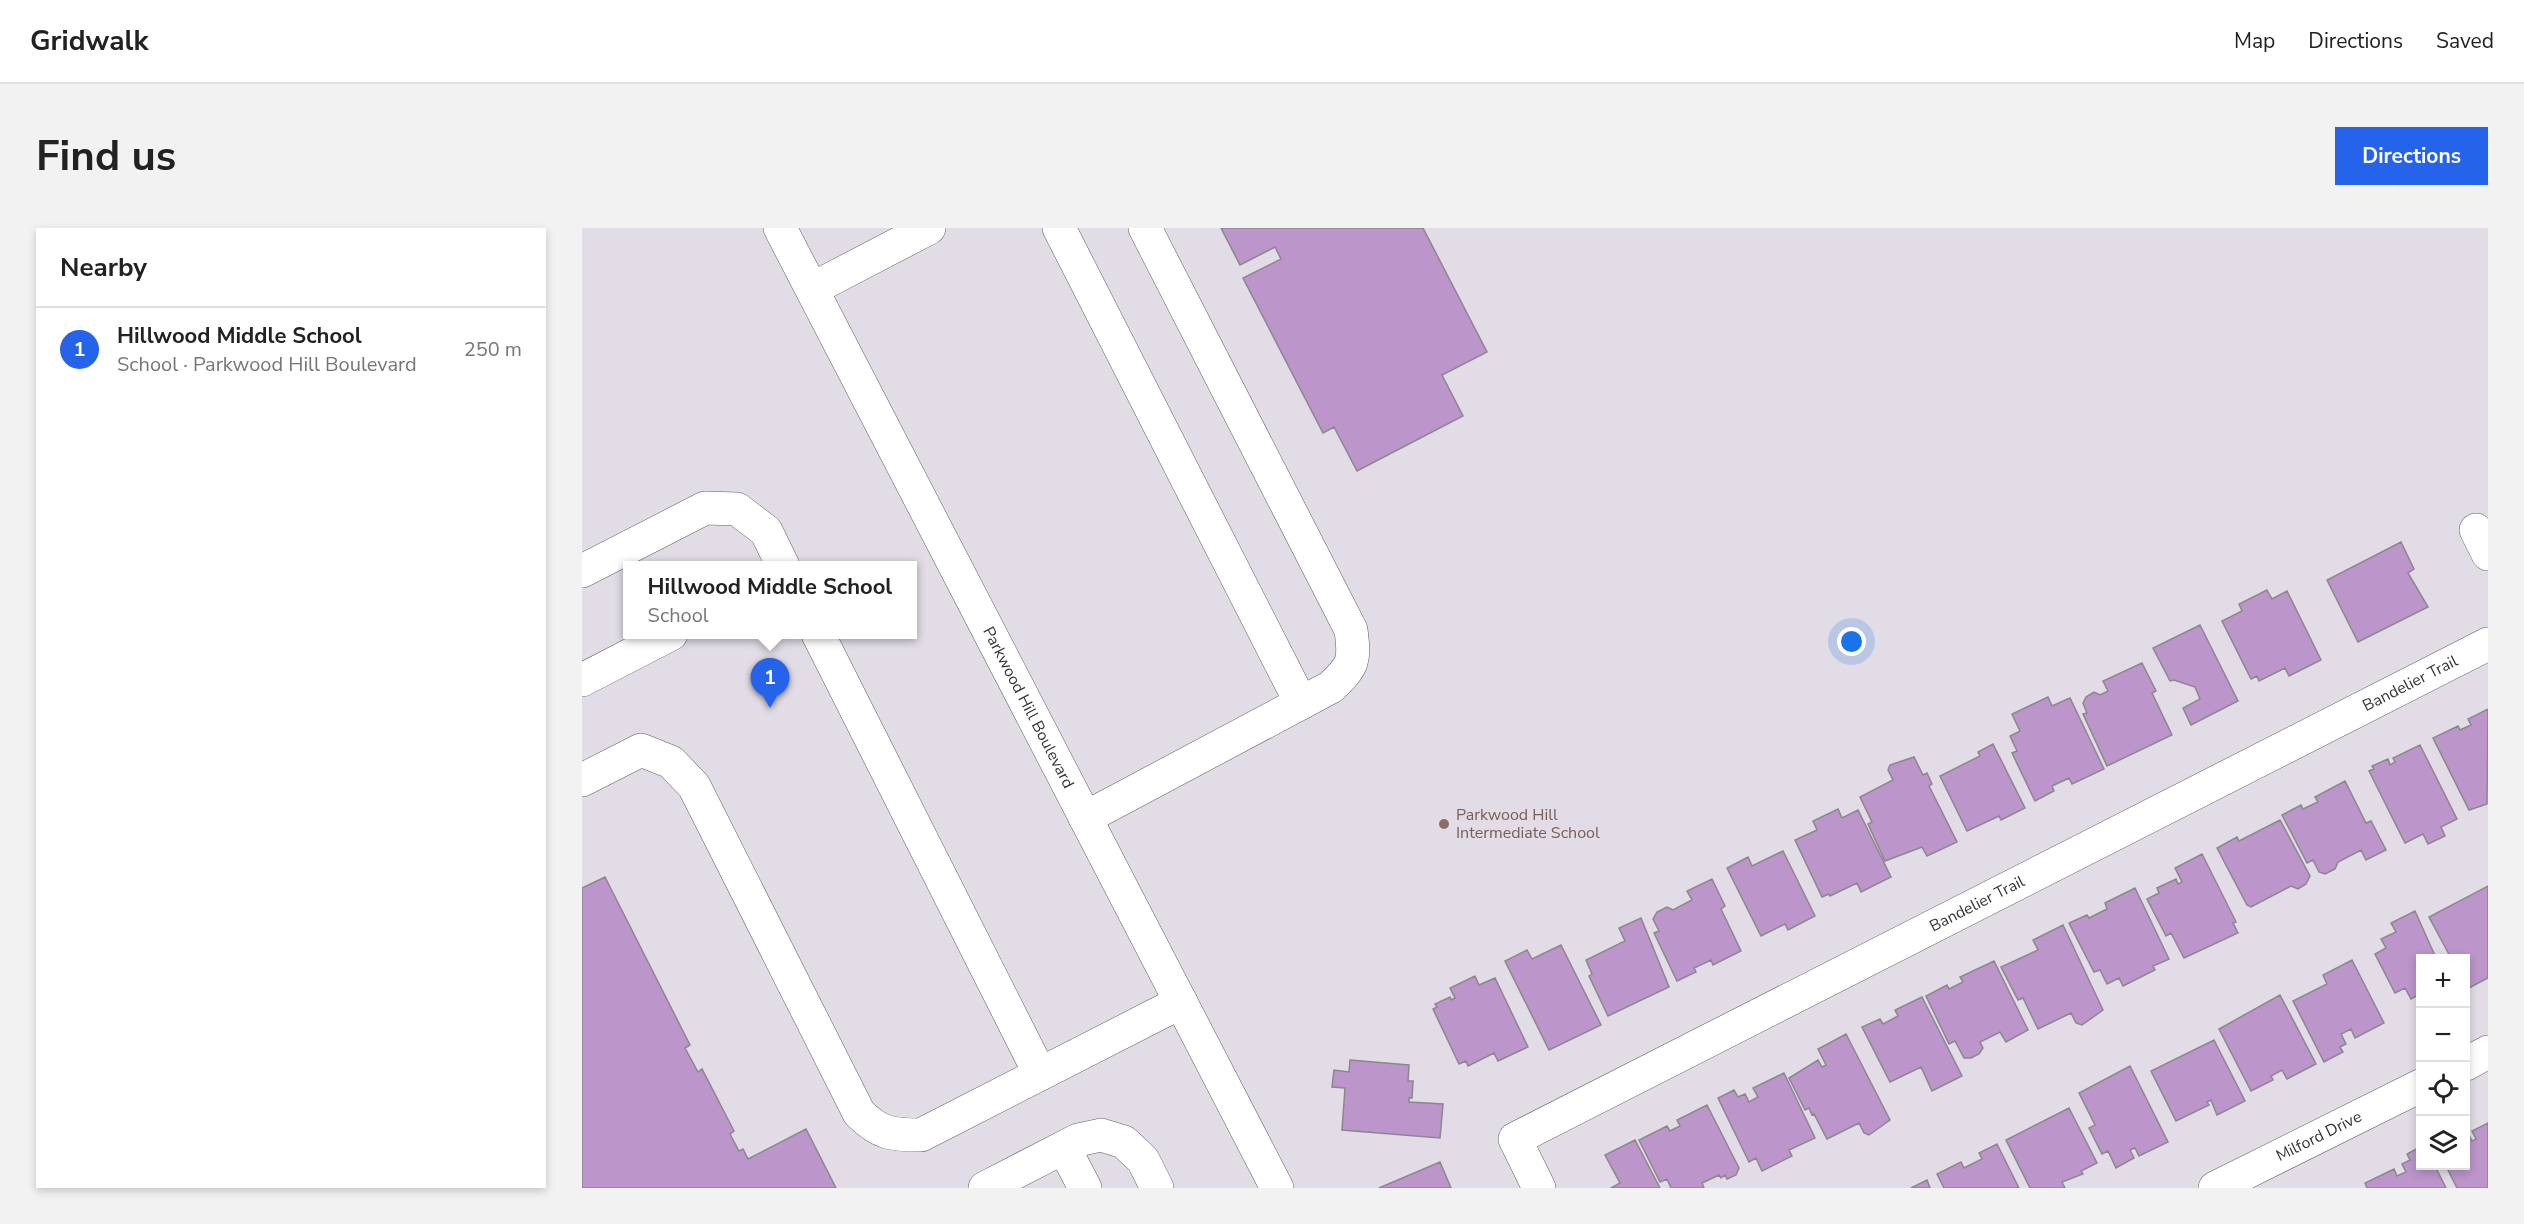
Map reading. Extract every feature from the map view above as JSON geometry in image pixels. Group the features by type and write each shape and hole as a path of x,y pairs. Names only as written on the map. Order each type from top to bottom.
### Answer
{"street":[{"name":"Parkwood Hill Boulevard","path":"780,228 1277,1188"},
{"path":"812,289 929,228"},
{"path":"1059,228 1301,704"},
{"path":"1085,818 1331,687 1350,669 1353,649 1351,630 1145,228"},
{"path":"582,571 705,508 737,509 766,531 781,561"},
{"path":"582,680 661,639"},
{"path":"821,639 1040,1074"},
{"name":"Bandelier Trail","path":"1539,1188 1515,1139 2488,644"},
{"path":"582,780 641,750 671,762 694,786 859,1113 874,1128 896,1135 921,1135 1180,1002"},
{"path":"2470,1062 2488,1052"},
{"name":"Milford Drive","path":"2215,1188 2416,1088"},
{"path":"990,1187 1078,1140 1101,1135 1124,1142 1143,1160 1157,1188"},
{"path":"1064,1148 1084,1188"}],"building":[{"path":"1221,228 1423,228 1487,352 1442,375 1463,416 1357,471 1334,427 1323,433 1243,278 1281,259 1275,247 1240,265"},
{"path":"2401,542 2414,569 2408,573 2428,607 2358,642 2327,580"},
{"path":"2267,590 2272,599 2287,591 2321,660 2289,676 2285,668 2259,681 2257,676 2251,679 2222,621 2242,611 2239,604"},
{"path":"2200,625 2238,701 2191,725 2183,708 2200,699 2195,687 2174,680 2170,681 2153,648"},
{"path":"2142,663 2156,691 2152,693 2172,735 2107,766 2083,714 2087,713 2083,703 2086,697 2094,692 2100,695 2108,691 2103,681"},
{"path":"2048,697 2052,706 2070,698 2104,769 2072,784 2069,778 2052,786 2054,791 2035,801 2012,753 2017,751 2010,736 2020,731 2012,714"},
{"path":"2488,709 2487,804 2469,810 2433,738 2458,726 2460,730 2471,725 2468,719"},
{"path":"1993,744 2025,808 2001,820 1999,816 1967,831 1940,776 1980,756 1978,752"},
{"path":"2420,745 2457,819 2441,827 2445,836 2428,844 2423,834 2405,843 2369,771 2374,769 2372,766 2388,759 2390,765 2395,762 2393,758"},
{"path":"1914,757 1923,775 1927,773 1932,784 1929,786 1957,842 1927,856 1922,847 1885,861 1868,824 1872,822 1860,797 1893,780 1888,770 1890,765"},
{"path":"2345,781 2366,823 2371,821 2386,850 2366,860 2361,850 2338,862 2335,869 2325,874 2319,872 2313,860 2307,863 2282,815 2301,805 2303,809 2318,802 2315,797"},
{"path":"1838,809 1842,818 1858,810 1891,877 1861,892 1857,883 1830,896 1829,894 1822,897 1795,840 1817,830 1813,821"},
{"path":"2280,820 2310,876 2306,884 2298,889 2291,886 2251,907 2247,905 2217,848 2237,837 2239,841"},
{"path":"1783,851 1815,916 1788,930 1785,924 1761,936 1727,868 1748,857 1752,866"},
{"path":"2202,854 2236,922 2233,923 2238,933 2184,958 2171,933 2166,936 2147,899 2159,893 2157,888 2176,879 2178,884 2182,882 2175,868"},
{"path":"605,877 690,1045 685,1048 698,1072 702,1069 734,1131 730,1134 739,1151 743,1149 748,1159 806,1129 836,1188 582,1188 582,888"},
{"path":"1712,879 1725,906 1721,909 1741,951 1713,965 1711,960 1694,968 1696,972 1677,981 1654,933 1659,931 1653,919 1657,912 1667,907 1673,910 1692,900 1687,891"},
{"path":"2488,886 2488,978 2470,987 2470,954 2449,954 2429,917"},
{"path":"2135,888 2169,959 2153,966 2155,970 2123,986 2119,978 2107,984 2100,970 2094,972 2069,923 2087,915 2089,918 2107,909 2105,903"},
{"path":"2415,911 2434,954 2416,954 2416,996 2411,999 2405,988 2395,993 2375,954 2386,948 2381,939 2396,932 2391,923"},
{"path":"1641,918 1669,987 1608,1016 1589,976 1592,974 1586,960 1625,941 1619,928"},
{"path":"2063,925 2103,1010 2082,1025 2076,1023 2071,1013 2038,1029 2023,998 2018,1000 2001,967 2038,950 2033,940"},
{"path":"1561,945 1601,1025 1549,1050 1505,961 1527,950 1532,959"},
{"path":"2352,960 2384,1023 2355,1038 2351,1029 2341,1034 2346,1044 2340,1047 2343,1052 2324,1062 2293,1001 2327,984 2323,975"},
{"path":"1994,961 2028,1030 2006,1042 2000,1032 1980,1042 1983,1048 1979,1054 1971,1058 1964,1058 1955,1041 1949,1044 1926,996 1947,985 1949,989 1963,982 1960,977"},
{"path":"1475,976 1479,985 1495,978 1528,1047 1498,1061 1494,1053 1468,1066 1466,1061 1459,1064 1433,1009 1437,1007 1435,1004 1450,997 1451,1000 1455,998 1450,988"},
{"path":"2280,995 2316,1064 2287,1079 2282,1070 2271,1076 2273,1080 2251,1091 2219,1029"},
{"path":"1922,997 1962,1076 1932,1091 1921,1067 1890,1082 1862,1027 1880,1019 1883,1024 1898,1016 1895,1010"},
{"path":"1846,1034 1890,1120 1869,1135 1864,1133 1859,1123 1827,1139 1814,1114 1812,1115 1809,1108 1805,1110 1789,1078 1818,1060 1822,1067 1826,1065 1818,1049"},
{"path":"2214,1040 2245,1101 2217,1115 2211,1100 2207,1102 2209,1105 2176,1121 2151,1071"},
{"path":"1350,1060 1409,1065 1408,1081 1413,1081 1412,1098 1409,1098 1409,1102 1443,1104 1440,1138 1342,1130 1345,1088 1332,1087 1334,1070 1349,1072"},
{"path":"2130,1066 2168,1142 2139,1156 2135,1148 2130,1150 2134,1158 2116,1168 2108,1151 2102,1154 2089,1128 2095,1125 2079,1093"},
{"path":"1784,1073 1815,1138 1789,1150 1792,1156 1762,1171 1756,1158 1749,1162 1718,1098 1734,1090 1738,1097 1745,1094 1749,1102 1758,1097 1753,1088"},
{"path":"1707,1105 1739,1168 1736,1175 1727,1179 1725,1175 1721,1178 1719,1175 1702,1183 1704,1188 1671,1188 1667,1179 1660,1182 1639,1140 1667,1126 1670,1131 1680,1126 1677,1120"},
{"path":"2069,1108 2097,1163 2081,1171 2083,1174 2062,1182 2065,1188 2030,1188 2006,1140"},
{"path":"2488,1123 2488,1188 2457,1188 2448,1170 2470,1170 2470,1137 2472,1141 2476,1139 2472,1131"},
{"path":"1635,1140 1660,1188 1611,1188 1620,1183 1605,1155"},
{"path":"1997,1144 2019,1188 1944,1188 1937,1174 1961,1162 1964,1168 1982,1159 1979,1153"},
{"path":"2416,1149 2416,1170 2437,1170 2446,1188 2367,1188 2365,1183 2394,1169 2397,1176 2406,1172 2402,1164 2410,1160 2407,1154"},
{"path":"1440,1162 1451,1188 1379,1188"},
{"path":"1927,1180 1930,1188 1911,1188"}],"place":[{"name":"Hillwood Middle School","path":"770,708"},
{"name":"Parkwood Hill Intermediate School","path":"1444,824"}]}
